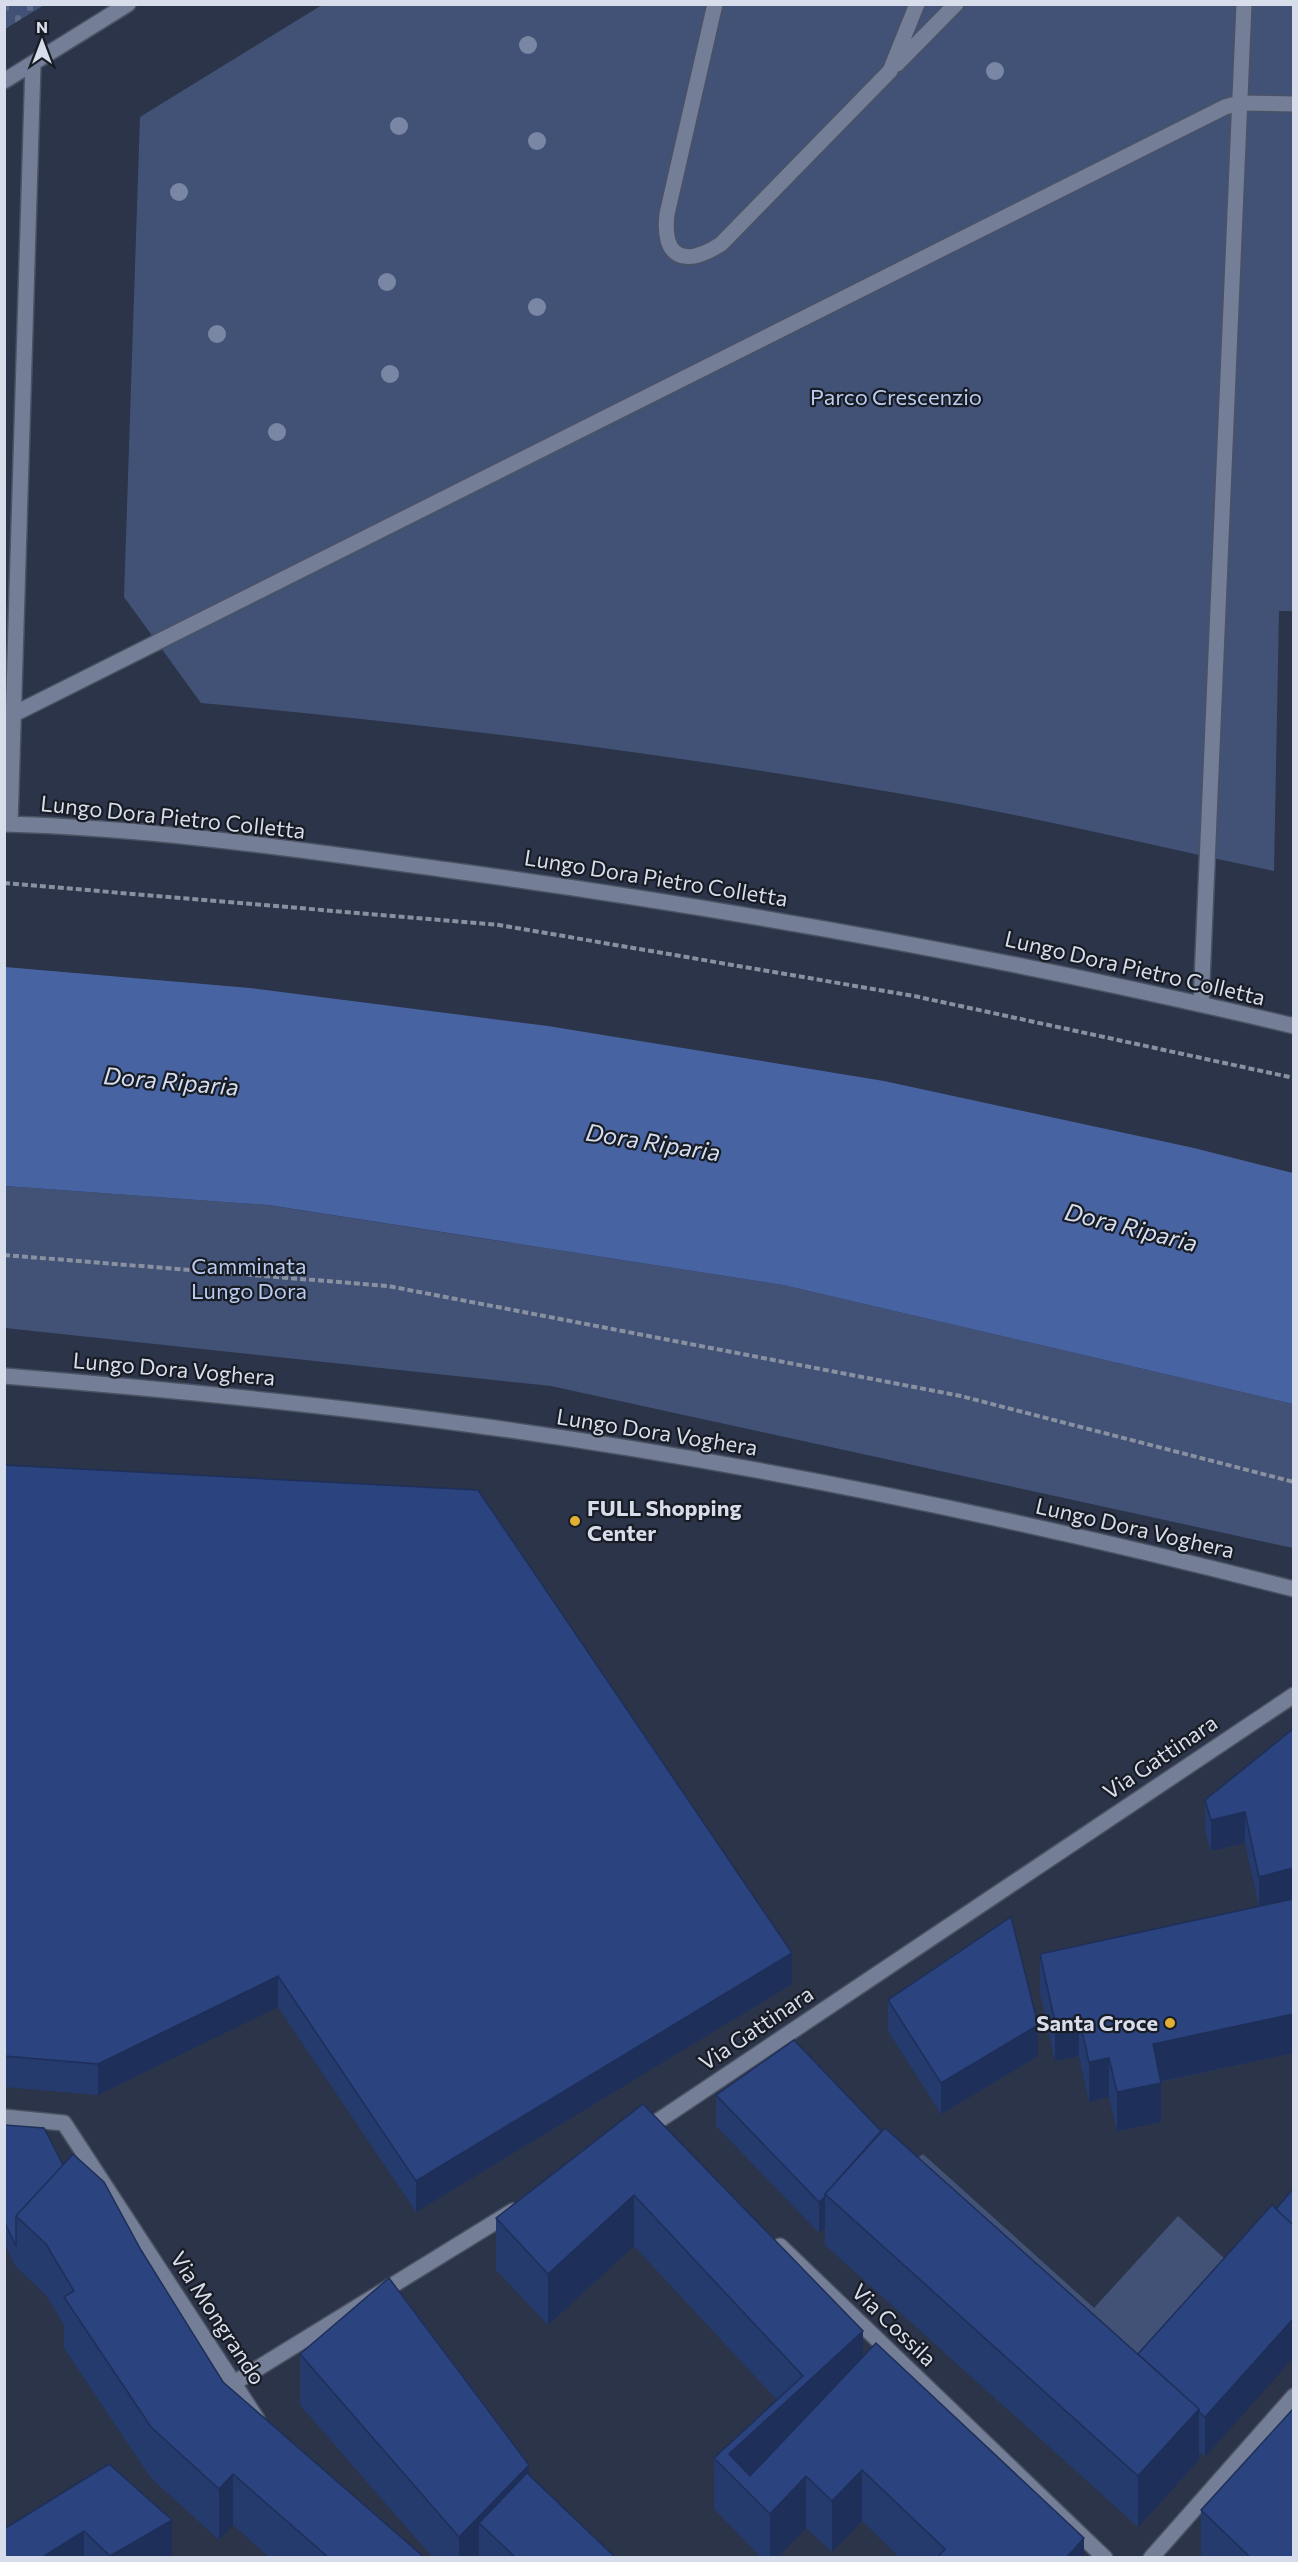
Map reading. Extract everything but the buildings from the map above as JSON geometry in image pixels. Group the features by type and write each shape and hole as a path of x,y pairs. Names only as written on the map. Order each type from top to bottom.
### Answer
{"street":[{"path":"4,81 128,4"},
{"path":"715,4 667,214 668,244 680,255 699,255 721,244 956,4"},
{"path":"891,71 917,4"},
{"path":"1201,1004 1244,4"},
{"path":"7,824 14,714 33,64"},
{"path":"14,714 1192,123 1239,103 1293,104"},
{"name":"Lungo Dora Pietro Colletta","path":"7,824 138,833 326,854 596,890 973,954 1293,1026"},
{"name":"Lungo Dora Voghera","path":"4,1376 205,1393 477,1425 731,1466 932,1505 1150,1552 1293,1589"},
{"name":"Via Gattinara","path":"633,2137 657,2129 1293,1695"},
{"name":"Via Mongrando","path":"4,2117 64,2123 265,2431"},
{"path":"234,2383 524,2205"},
{"name":"Via Cossila","path":"772,2239 1105,2558"},
{"path":"1151,2558 1293,2396"}],"path":[{"path":"4,883 500,926 914,996 1293,1078"},
{"path":"4,1255 388,1286 961,1396 1293,1482"}],"green space":[{"path":"5,4 44,4 44,5 5,29"},
{"name":"Parco Crescenzio","path":"322,5 1293,5 1294,611 1279,611 1274,871 953,803 766,772 484,733 201,703 124,597 140,117"},
{"name":"Camminata Lungo Dora","path":"4,1186 267,1205 783,1285 1293,1404 1293,1548 551,1386 5,1328"},
{"path":"923,2154 1094,2308 1178,2216 1236,2269 1128,2387 893,2174"}],"water":[{"name":"Dora Riparia","path":"5,967 250,988 548,1026 884,1081 1194,1148 1293,1173 1293,1404 783,1285 268,1205 5,1186"}],"place":[{"name":"FULL Shopping Center","path":"575,1521"},
{"name":"Santa Croce","path":"1170,2023"}]}
